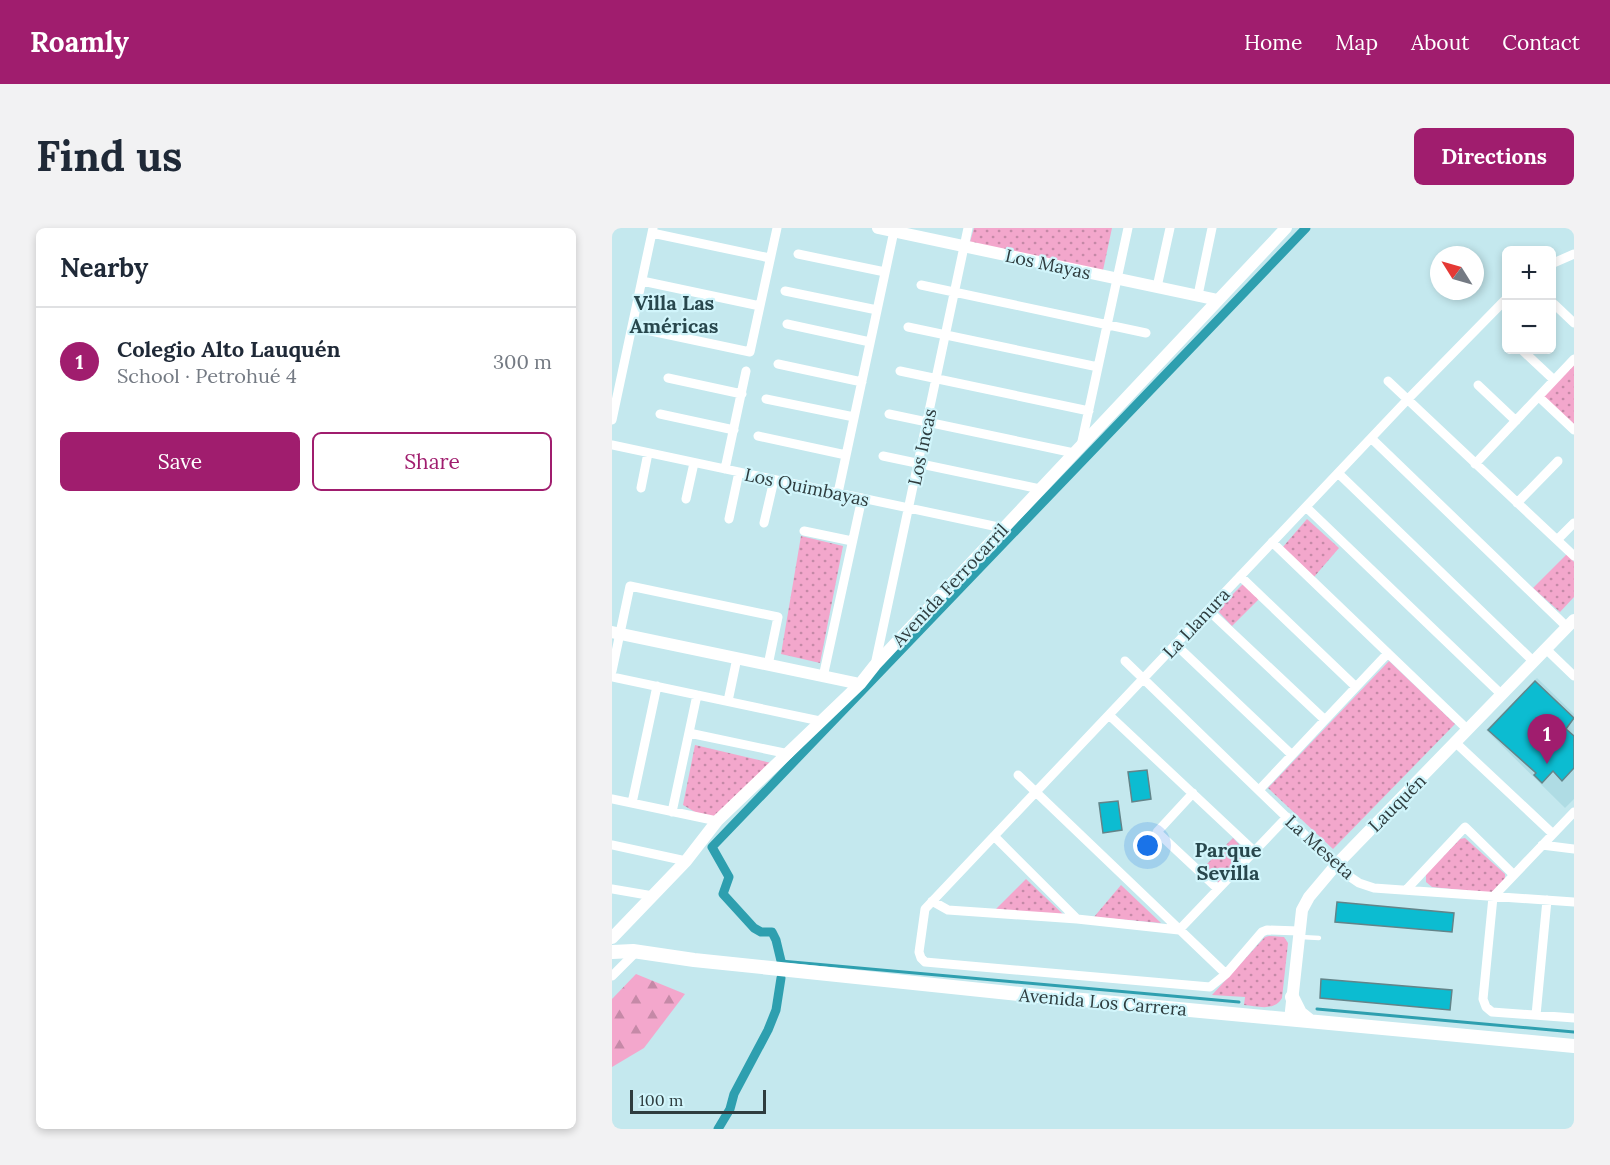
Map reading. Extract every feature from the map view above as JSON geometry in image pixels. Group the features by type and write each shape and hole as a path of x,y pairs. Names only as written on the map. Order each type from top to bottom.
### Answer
{"main road":[{"name":"Avenida Los Carrera","path":"612,940 634,951"},
{"name":"Avenida Los Carrera","path":"612,952 634,951 705,962 1574,1046"},
{"path":"1270,1018 1282,1010 1292,998 1300,1013 1310,1021"}],"street":[{"path":"632,327 750,352 777,228"},
{"name":"Los Mayas","path":"878,228 1218,300"},
{"name":"Los Incas","path":"875,665 968,228"},
{"path":"889,414 1078,449 1089,411 1128,228"},
{"path":"1157,287 1170,228"},
{"path":"1197,295 1212,228"},
{"name":"Avenida Ferrocarril","path":"612,940 686,861 717,821 860,684 875,665 1286,228"},
{"path":"612,420 653,230 770,258"},
{"path":"838,493 894,231"},
{"path":"798,254 885,273"},
{"path":"1556,262 1574,255"},
{"path":"642,281 760,306"},
{"path":"921,285 1146,333"},
{"path":"785,291 877,310"},
{"name":"La Llanura","path":"1226,974 1210,987 925,962 920,952 925,909 1305,507 1505,300"},
{"path":"1556,306 1574,323"},
{"path":"787,324 870,342"},
{"path":"908,327 1098,367"},
{"path":"1526,354 1554,380"},
{"path":"1475,464 1574,359"},
{"path":"778,364 862,382"},
{"path":"612,369 622,371"},
{"path":"725,469 746,371"},
{"path":"900,371 1089,411"},
{"path":"668,378 742,394"},
{"path":"1388,381 1574,556"},
{"path":"1478,385 1516,421"},
{"path":"1539,397 1574,429"},
{"path":"766,399 854,417"},
{"path":"660,414 734,430"},
{"path":"758,436 846,454"},
{"path":"1371,438 1571,623"},
{"name":"Los Quimbayas","path":"612,445 1003,528"},
{"path":"641,488 648,453"},
{"path":"883,456 1040,489"},
{"path":"1517,503 1558,461"},
{"path":"686,499 694,463"},
{"path":"729,519 739,472"},
{"path":"1338,473 1534,662"},
{"path":"764,523 774,480"},
{"path":"823,677 862,498"},
{"path":"1305,507 1502,695"},
{"path":"1557,540 1574,523"},
{"path":"804,531 852,541"},
{"path":"1272,542 1468,730"},
{"path":"1240,576 1356,687"},
{"path":"612,671 616,633 630,586 778,617 768,665"},
{"path":"1208,610 1325,720"},
{"name":"Lauquén","path":"1290,1020 1299,934 1305,903 1336,865 1571,623"},
{"path":"616,633 860,684"},
{"path":"1175,644 1292,755"},
{"path":"1546,650 1574,676"},
{"path":"1259,790 1388,653"},
{"path":"728,701 737,658"},
{"name":"La Meseta","path":"1125,661 1350,878 1374,888 1574,903"},
{"path":"612,677 820,721"},
{"path":"632,803 657,686"},
{"path":"672,812 698,695"},
{"path":"1109,715 1254,851"},
{"path":"689,733 789,754"},
{"path":"1456,743 1553,834"},
{"path":"1018,775 1226,974 1262,932 1266,930 1299,934"},
{"path":"1193,794 1157,831 1218,889"},
{"path":"612,799 717,821"},
{"path":"1574,812 1493,897 1483,999 1486,1007 1492,1012 1574,1018"},
{"path":"1179,930 1287,817"},
{"path":"1406,890 1465,827 1514,875"},
{"path":"994,836 1077,919"},
{"path":"612,845 686,861"},
{"path":"1542,846 1574,849"},
{"path":"612,889 653,896"},
{"path":"1536,1016 1547,900"},
{"path":"932,901 948,910 1077,919 1179,930"},
{"path":"612,976 634,951"}],"lane":[{"path":"1299,934 1319,938"}],"shaded area":[{"path":"1537,678 1574,714 1574,799 1565,808 1486,730"}],"green space":[{"path":"974,228 1112,228 1102,275 970,242"},
{"path":"1574,362 1574,427 1541,397"},
{"path":"1307,519 1339,548 1314,577 1282,548"},
{"path":"801,536 843,546 820,663 781,654"},
{"path":"1567,554 1574,562 1574,597 1560,612 1533,588"},
{"path":"1243,584 1259,599 1232,626 1217,610"},
{"path":"1389,661 1455,724 1333,849 1268,788"},
{"path":"695,745 771,763 714,823 683,805"},
{"path":"1233,838 1248,854 1219,883 1203,868"},
{"path":"1465,838 1505,874 1505,879 1491,893 1432,887 1426,882 1426,874 1460,839"},
{"path":"1026,879 1065,916 996,909"},
{"path":"1121,885 1161,923 1094,917"},
{"path":"1265,937 1284,937 1288,943 1282,998 1279,1002 1270,1007 1260,1007 1244,1005 1245,997 1212,995"},
{"path":"636,974 685,994 644,1048 612,1067 612,999"}],"building":[{"path":"1535,681 1574,718 1566,729 1574,736 1574,768 1562,781 1553,771 1542,783 1534,775 1536,773 1488,730"},
{"path":"1147,770 1151,799 1132,802 1128,772"},
{"path":"1118,801 1122,830 1103,833 1099,803"},
{"path":"1337,902 1454,913 1452,932 1335,922"},
{"path":"1321,979 1452,990 1450,1010 1320,998"}],"waterway":[{"path":"782,965 772,932 761,932 754,928 723,894 729,877 712,847 1306,228"},
{"path":"781,961 1239,1002"},
{"path":"718,1129 768,1030 776,1010 781,978"},
{"path":"1317,1009 1574,1032"}],"place":[{"name":"Colegio Alto Lauquén","path":"1547,764"}],"district":[{"name":"Villa Las Américas","path":"674,314"},
{"name":"Parque Sevilla","path":"1228,860"}]}
